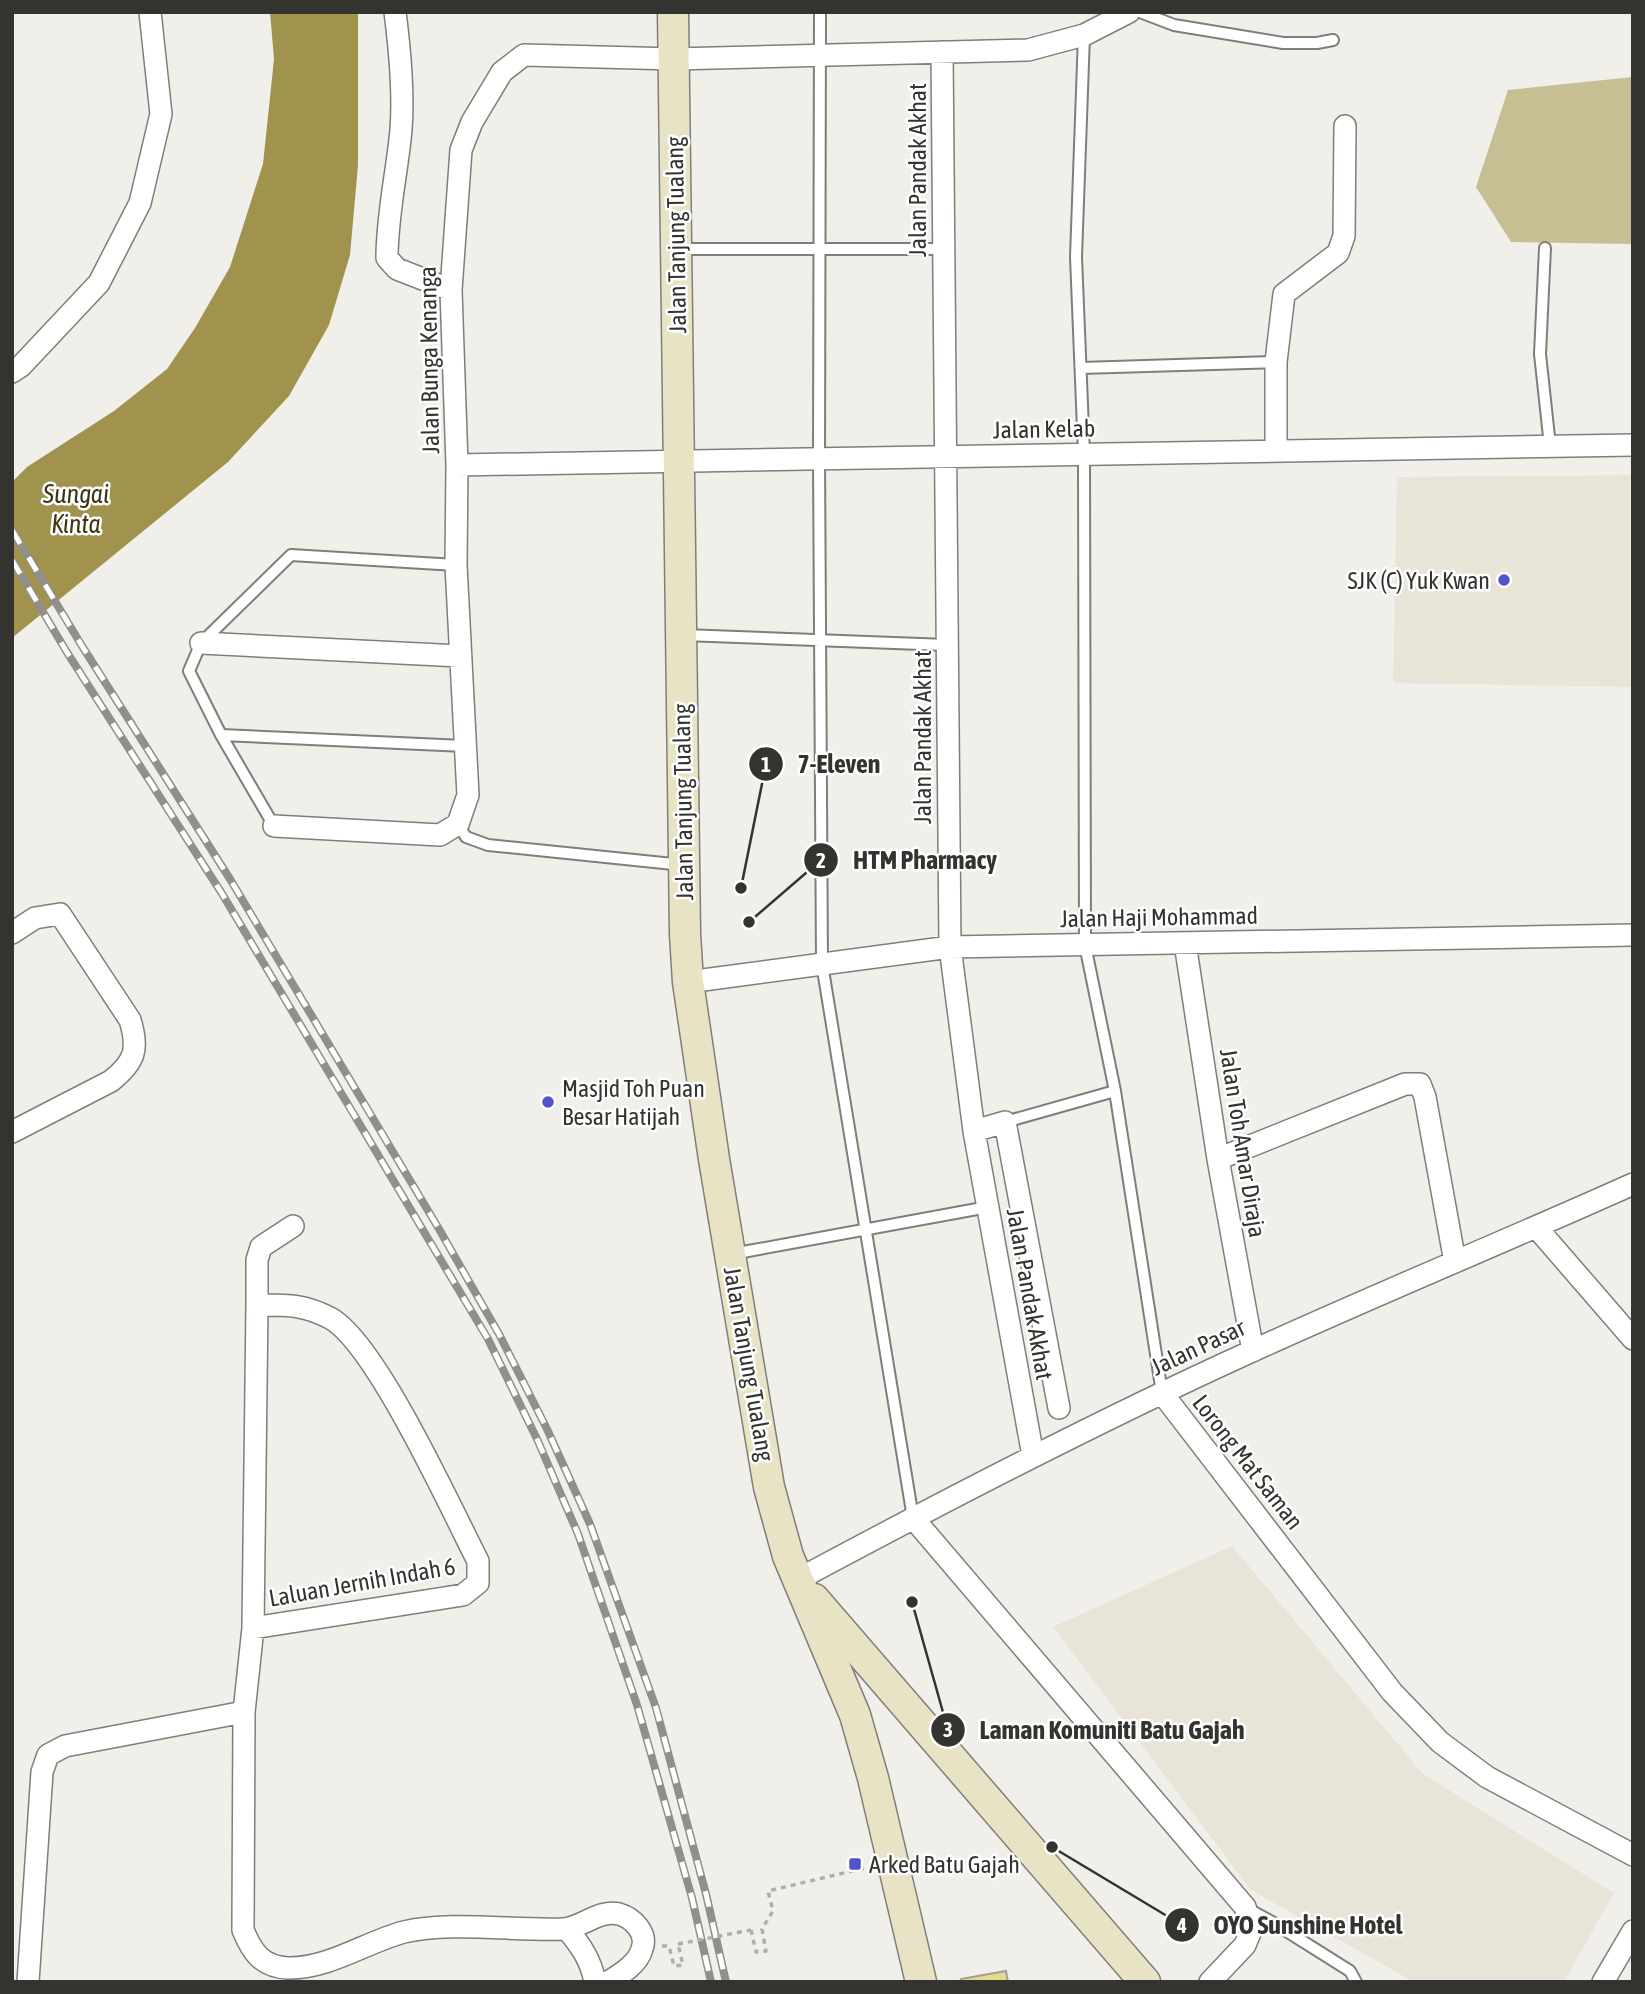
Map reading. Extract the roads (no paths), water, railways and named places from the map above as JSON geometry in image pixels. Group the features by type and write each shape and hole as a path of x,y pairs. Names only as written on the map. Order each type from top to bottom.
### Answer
{"main road":[{"name":"Jalan Tanjung Tualang","path":"673,12 685,934 688,982 769,1487 797,1580 855,1715 921,1982"},
{"path":"797,1580 1145,1982"},
{"path":"855,1715 866,1704 893,1690"}],"street":[{"path":"12,372 21,366 99,283 140,203 161,114 150,12"},
{"path":"395,12 401,59 401,130 387,234 387,258 397,269 451,290"},
{"path":"674,59 1028,50 1084,35 1129,12"},
{"name":"Jalan Pandak Akhat","path":"942,52 950,947 974,1131 1033,1456"},
{"name":"Jalan Bunga Kenanga","path":"458,824 468,794 456,565 457,465 451,290 461,150 472,122 502,72 524,55 674,59"},
{"path":"1276,450 1276,362 1284,294 1338,253 1344,236 1345,126"},
{"name":"Jalan Kelab","path":"457,465 1633,445"},
{"path":"201,643 460,656"},
{"path":"274,826 440,835 458,824"},
{"path":"12,933 34,918 60,914 130,1020 136,1038 134,1055 125,1070 111,1082 12,1132"},
{"name":"Jalan Haji Mohammad","path":"688,982 950,947 1633,935"},
{"name":"Jalan Toh Amar Diraja","path":"1185,943 1218,1159 1253,1350"},
{"path":"1218,1159 1405,1084 1420,1084 1425,1097 1455,1262"},
{"path":"974,1131 1005,1122 1059,1408"},
{"name":"Jalan Pasar","path":"797,1580 1033,1456 1162,1393 1253,1350 1633,1184"},
{"path":"293,1226 261,1247 257,1260 253,1628 244,1713 243,1930 251,1949 264,1963 288,1968 322,1963 405,1932 438,1928 567,1929 597,1916 616,1913 634,1920 642,1935 643,1949 635,1962 608,1982"},
{"path":"1536,1227 1633,1339"},
{"name":"Laluan Jernih Indah 6","path":"253,1628 463,1595 478,1583 478,1561 400,1411 363,1350 333,1320 302,1306 257,1305"},
{"path":"1018,1376 1052,1370"},
{"name":"Lorong Mat Saman","path":"1162,1393 1392,1692 1440,1742 1487,1777 1633,1855"},
{"path":"913,1518 1245,1907 1252,1928 1245,1945 1210,1982"},
{"path":"27,1982 41,1772 48,1755 65,1746 244,1713"},
{"path":"567,1929 584,1950 595,1982"},
{"path":"1603,1982 1633,1931"},
{"path":"1117,1950 1126,1982"}],"lane":[{"path":"820,12 822,964 913,1518"},
{"path":"1140,12 1174,25 1283,43 1333,40"},
{"name":"Lorong Mat Saman","path":"1084,35 1076,257 1084,454 1085,944 1115,1091 1162,1393"},
{"path":"1545,248 1540,354 1550,446"},
{"path":"676,249 944,249"},
{"path":"1081,368 1276,362"},
{"path":"274,826 221,735 189,671 201,643 291,555 456,565"},
{"path":"681,635 947,645"},
{"path":"221,735 465,746"},
{"path":"458,824 466,836 488,845 684,865"},
{"path":"1005,1122 1115,1091"},
{"path":"730,1254 988,1207"},
{"path":"1245,1907 1350,1971 1356,1982"}],"water":[{"name":"Sungai Kinta","path":"270,12 358,12 358,165 350,255 329,325 289,396 228,462 12,638 12,482 27,467 114,411 167,369 195,328 230,267 263,164 274,59"}],"railway":[{"path":"12,530 230,879 439,1229 499,1334 547,1429 590,1524 656,1708 706,1894 726,1982"},
{"path":"12,560 68,654 221,892 488,1339 537,1439 578,1534 637,1705 692,1898 711,1982"}],"place":[{"name":"SJK (C) Yuk Kwan","path":"1504,580"},
{"name":"7-Eleven","path":"741,888"},
{"name":"HTM Pharmacy","path":"749,922"},
{"name":"Masjid Toh Puan Besar Hatijah","path":"548,1102"},
{"name":"Laman Komuniti Batu Gajah","path":"912,1602"},
{"name":"OYO Sunshine Hotel","path":"1052,1847"},
{"name":"Arked Batu Gajah","path":"855,1864"}]}
